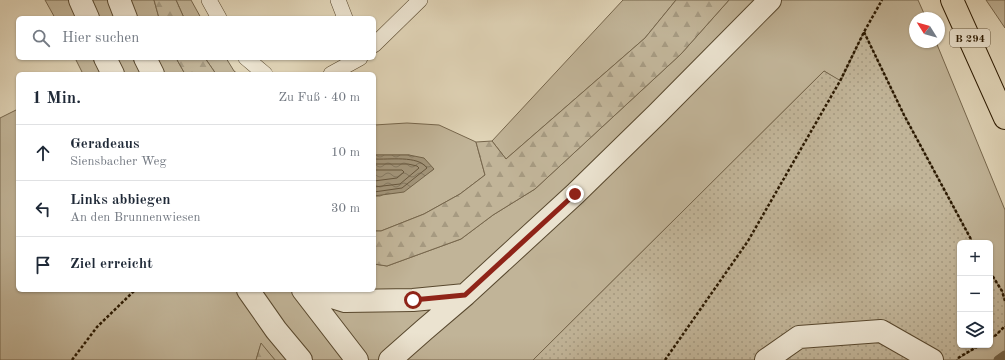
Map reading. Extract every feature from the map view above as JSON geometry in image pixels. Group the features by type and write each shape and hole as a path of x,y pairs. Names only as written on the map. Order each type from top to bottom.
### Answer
{"highway":[{"name":"B 294","path":"952,0 1005,118"}],"street":[{"path":"80,0 87,16"},
{"path":"119,0 125,16"},
{"path":"390,360 465,295 575,194 658,114 770,0"},
{"path":"106,60 112,72"},
{"path":"146,60 152,72"},
{"path":"249,292 276,330 301,360"},
{"path":"305,292 357,360"},
{"path":"316,292 345,301 413,300 465,295"},
{"path":"766,360 799,337 881,331 932,360"}],"lane":[{"path":"209,0 218,16"},
{"path":"338,0 344,16"},
{"path":"376,43 420,0"},
{"path":"248,60 263,72"},
{"path":"335,72 356,60"}],"path":[{"path":"665,360 748,241 840,81 864,32 882,0"},
{"path":"864,32 904,115 970,240"},
{"path":"993,276 1002,291 1005,301"},
{"path":"72,360 97,327 134,292"},
{"path":"993,337 1005,326"},
{"path":"956,360 975,348"}],"green space":[{"path":"45,0 154,0 158,16 54,16"},
{"path":"154,0 176,0 183,16 158,16"},
{"path":"176,0 191,0 200,16 183,16"},
{"path":"623,0 676,0 645,38 506,159 492,141"},
{"path":"676,0 729,0 681,54 535,189 493,215 461,239 387,266 376,264 376,231 381,231 424,214 460,194 485,175 476,142 492,141 506,159 645,38"},
{"path":"729,0 918,0 923,12 909,12 909,48 938,48 1005,210 1005,301 1002,291 993,277 993,240 971,240 904,115 864,32 840,81 824,71 533,360 275,360 261,344 256,360 0,360 0,118 16,110 16,292 376,292 376,264 387,266 461,239 493,215 535,189 681,54"},
{"path":"986,0 1005,0 1005,28"},
{"path":"864,32 904,115 971,240 957,240 957,348 975,348 956,360 533,360 824,71 841,81"},
{"path":"76,60 177,60 184,72 82,72"},
{"path":"177,60 206,60 215,72 184,72"},
{"path":"206,60 227,60 235,72 215,72"},
{"path":"407,123 439,125 476,142 485,175 460,194 424,214 381,231 376,231 376,196 380,196 425,175 434,169 409,155 376,155 376,125"},
{"path":"993,277 1002,291 1005,301 1005,326 993,337"},
{"path":"1005,326 1005,360 956,360 975,348 993,348 993,337"},
{"path":"261,343 275,360 256,360"}],"water":[{"path":"376,155 409,155 424,158 434,169 404,192 376,196"}],"waterway":[{"path":"998,360 1005,355"}],"route":[{"path":"413,300 465,295 575,194"}]}
